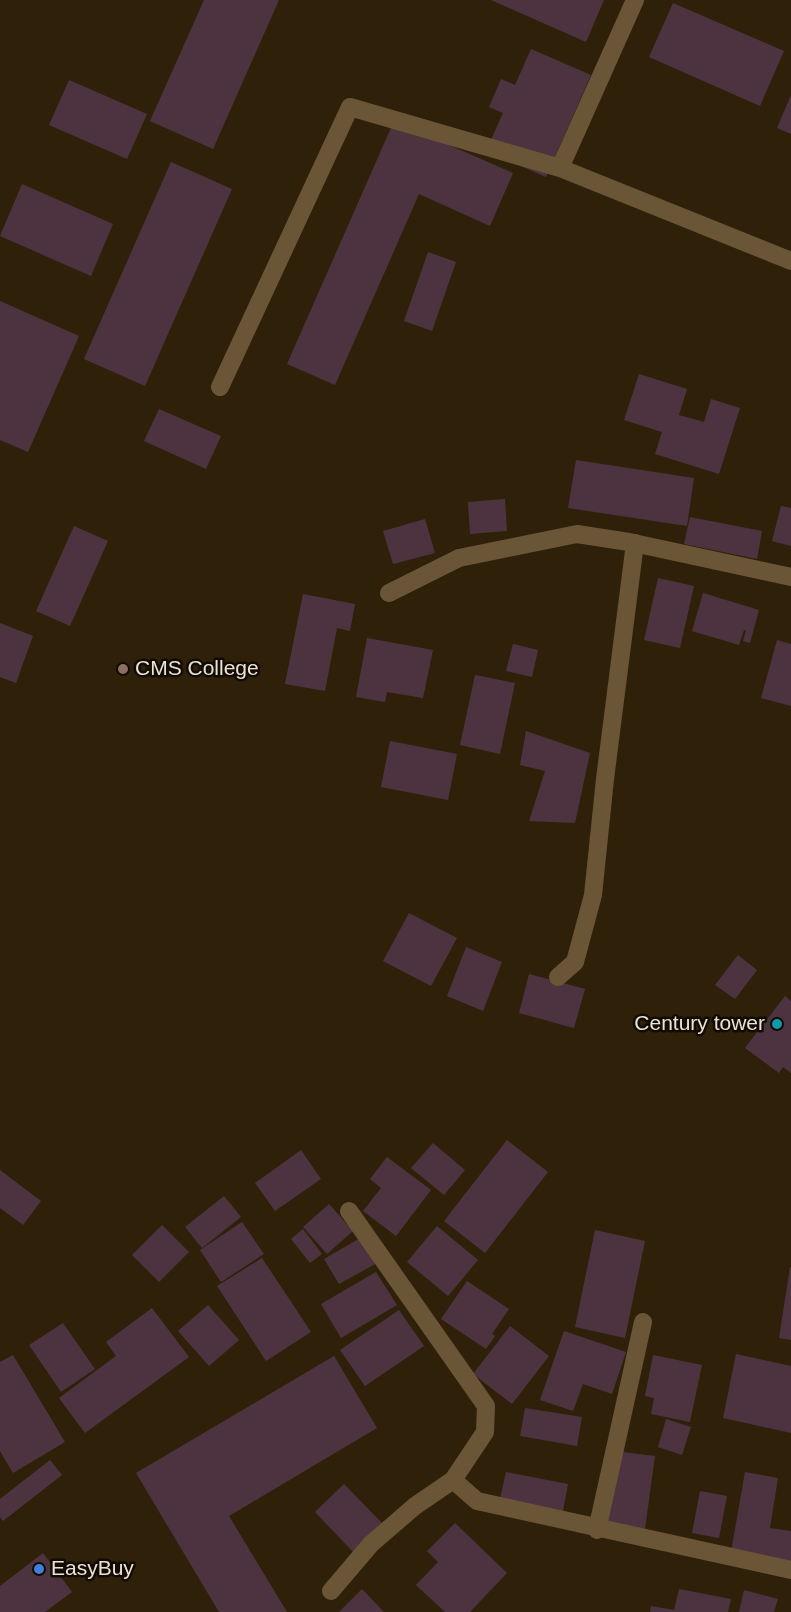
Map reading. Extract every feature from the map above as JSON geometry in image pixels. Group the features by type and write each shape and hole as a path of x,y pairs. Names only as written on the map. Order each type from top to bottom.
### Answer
{"street":[{"path":"560,168 635,0"},
{"path":"220,387 350,107 560,168 791,261"},
{"path":"389,593 459,558 577,534 635,543 791,577"},
{"path":"558,977 575,962 593,895 605,779 635,543"},
{"path":"331,1591 371,1544 415,1506 453,1480 485,1432 486,1406 349,1211"},
{"path":"597,1530 643,1322"},
{"path":"453,1480 477,1501 597,1530 791,1570"}],"building":[{"path":"204,0 279,0 213,149 150,121"},
{"path":"491,0 604,0 586,42"},
{"path":"673,3 784,51 760,106 649,57"},
{"path":"531,49 591,75 546,177 486,151 503,113 489,107 501,79 515,85"},
{"path":"69,80 147,114 127,159 49,125"},
{"path":"791,95 791,134 777,128"},
{"path":"394,121 513,173 490,226 419,194 335,385 287,364"},
{"path":"171,162 232,189 145,386 84,359"},
{"path":"22,184 113,224 91,276 0,236"},
{"path":"428,252 456,262 432,331 404,321"},
{"path":"0,301 79,336 28,452 0,440"},
{"path":"639,374 687,389 679,415 704,422 711,399 740,408 719,474 655,454 662,432 624,420"},
{"path":"159,409 221,436 206,469 144,441"},
{"path":"576,460 694,478 687,526 568,508"},
{"path":"505,499 507,531 470,534 468,502"},
{"path":"781,506 791,508 791,546 772,541"},
{"path":"690,517 762,531 757,559 684,544"},
{"path":"425,519 435,553 393,564 383,531"},
{"path":"74,526 108,541 70,626 36,611"},
{"path":"658,578 694,586 680,648 644,640"},
{"path":"703,593 759,610 750,643 743,641 746,630 744,630 739,645 692,631"},
{"path":"303,594 355,604 350,631 337,628 325,691 285,684"},
{"path":"0,623 33,636 16,683 0,677"},
{"path":"367,638 433,650 423,698 387,692 385,702 356,697"},
{"path":"777,640 791,644 791,706 761,698"},
{"path":"513,644 538,650 532,677 506,671"},
{"path":"475,675 515,683 500,754 460,745"},
{"path":"526,731 590,753 575,823 529,821 545,771 520,765"},
{"path":"390,741 457,754 448,800 381,787"},
{"path":"409,913 457,938 431,986 383,961"},
{"path":"466,947 502,962 483,1011 447,996"},
{"path":"738,955 757,970 735,999 715,985"},
{"path":"529,974 585,989 574,1028 519,1013"},
{"name":"Century tower","path":"785,996 791,1001 791,1073 783,1067 779,1073 745,1048"},
{"path":"507,1140 548,1172 485,1253 444,1221"},
{"path":"433,1143 465,1170 444,1195 411,1168"},
{"path":"301,1150 321,1179 275,1211 255,1183"},
{"path":"387,1157 431,1190 396,1236 363,1211 381,1188 370,1179"},
{"path":"0,1170 41,1201 23,1225 0,1208"},
{"path":"224,1196 241,1217 202,1248 185,1227"},
{"path":"329,1204 353,1231 327,1254 303,1227"},
{"path":"242,1222 264,1254 221,1282 200,1250"},
{"path":"162,1225 189,1252 159,1282 132,1255"},
{"path":"437,1226 478,1260 448,1296 407,1262"},
{"path":"303,1229 322,1254 310,1263 291,1239"},
{"path":"595,1230 645,1241 625,1338 575,1327"},
{"path":"362,1237 377,1263 339,1284 324,1259"},
{"path":"262,1258 311,1332 266,1361 217,1286"},
{"path":"791,1267 791,1340 779,1338"},
{"path":"376,1272 397,1305 341,1338 321,1304"},
{"path":"467,1281 509,1309 492,1334 495,1336 486,1349 441,1319"},
{"path":"208,1305 239,1340 209,1366 178,1331"},
{"path":"152,1308 189,1357 85,1433 59,1398 116,1356 106,1342"},
{"path":"399,1310 424,1346 365,1386 340,1350"},
{"path":"63,1323 95,1369 61,1392 29,1345"},
{"path":"510,1326 549,1356 512,1404 473,1374"},
{"path":"564,1331 626,1352 612,1394 583,1384 573,1411 540,1400"},
{"path":"736,1354 791,1366 791,1433 723,1418"},
{"path":"13,1355 65,1442 13,1473 0,1451 0,1362"},
{"path":"653,1355 702,1365 690,1422 651,1414 654,1398 645,1396"},
{"path":"334,1356 377,1428 229,1516 287,1612 219,1612 136,1473"},
{"path":"525,1408 582,1417 577,1446 520,1436"},
{"path":"666,1419 691,1427 682,1455 658,1447"},
{"path":"615,1451 655,1456 645,1529 605,1524"},
{"path":"50,1460 62,1475 3,1521 0,1517 0,1499"},
{"path":"506,1472 568,1484 563,1511 500,1499"},
{"path":"745,1472 778,1478 770,1528 791,1531 791,1562 731,1552"},
{"path":"344,1484 384,1525 354,1553 315,1512"},
{"path":"700,1491 727,1496 719,1538 692,1533"},
{"path":"455,1523 507,1573 470,1612 445,1612 416,1585 438,1562 427,1551"},
{"name":"EasyBuy","path":"43,1553 72,1592 45,1612 0,1612 0,1586"},
{"path":"362,1589 384,1612 339,1612"},
{"path":"679,1589 731,1599 728,1612 650,1612 651,1606 674,1610"},
{"path":"744,1590 778,1599 774,1612 739,1612"}],"place":[{"name":"CMS College","path":"123,669"},
{"name":"Century tower","path":"777,1024"},
{"name":"EasyBuy","path":"39,1569"}]}
